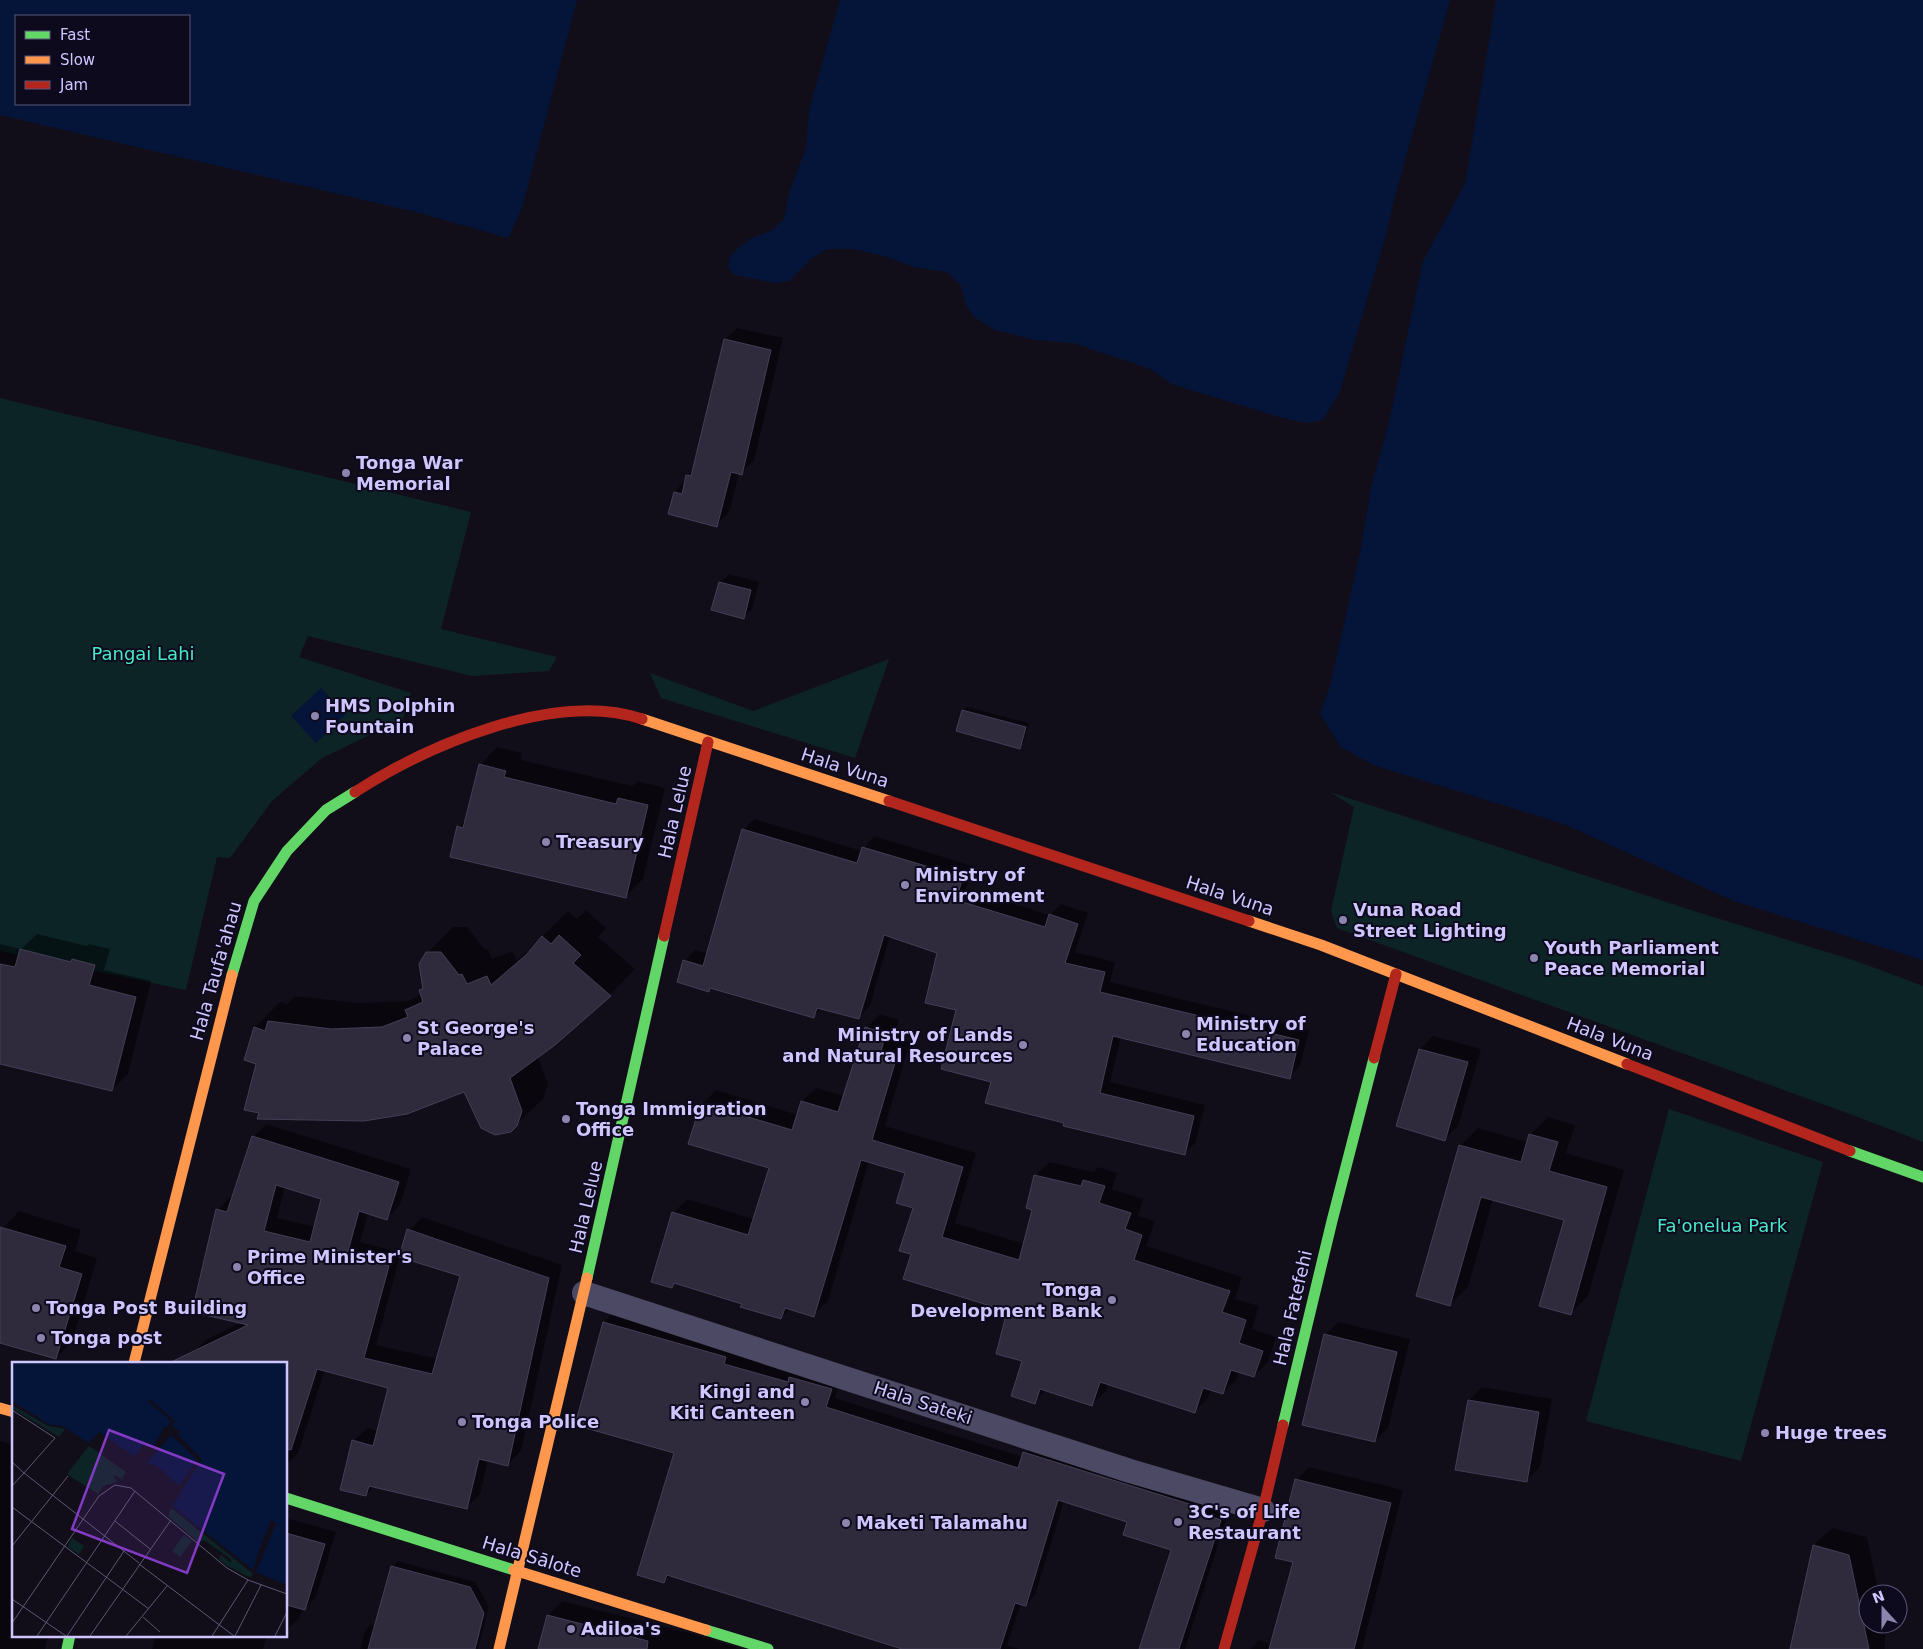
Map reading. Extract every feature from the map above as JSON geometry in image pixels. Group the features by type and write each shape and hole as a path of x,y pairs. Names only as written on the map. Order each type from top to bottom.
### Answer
{"main road":[{"name":"Hala Vuna","path":"510,721 596,711 637,717 1321,945 1846,1150 1923,1177"},
{"name":"Hala Taufa'ahau","path":"134,1362 221,1010 254,901 287,852 326,810 389,770 449,742 510,721"},
{"name":"Hala Lelue","path":"499,1649 584,1293 708,742"},
{"name":"Hala Fatefehi","path":"1224,1649 1263,1510 1332,1221 1396,974"},
{"name":"Hala Sālote","path":"288,1499 517,1572 768,1649"},
{"path":"67,1649 70,1636"}],"street":[{"name":"Hala Sateki","path":"584,1293 1120,1468 1263,1510"}],"green space":[{"name":"Pangai Lahi","path":"0,398 471,512 441,629 557,657 549,671 472,676 308,636 299,657 411,693 403,719 322,758 272,801 230,858 217,857 186,990 0,951"},
{"path":"889,659 855,758 661,698 650,673 753,711"},
{"path":"1330,792 1694,911 1856,961 1923,986 1923,1142 1337,928 1331,911 1354,807"},
{"name":"Fa'onelua Park","path":"1669,1109 1823,1162 1741,1461 1586,1421"}],"water":[{"path":"0,0 577,0 522,208 508,238 420,213 0,115"},
{"path":"840,0 1450,0 1387,231 1340,391 1323,420 1306,423 1276,416 1171,384 1151,369 1073,343 1036,340 995,330 974,317 966,305 961,286 947,272 914,267 887,257 854,249 827,249 811,259 789,281 775,283 734,275 728,267 730,257 737,249 752,238 771,231 784,219 789,193 806,148 809,110"},
{"path":"1496,0 1923,0 1923,960 1734,901 1564,824 1373,765 1341,747 1320,714 1330,686 1361,548 1371,487 1388,427 1423,261 1465,184"},
{"path":"321,688 346,714 316,743 291,716"}],"building":[{"path":"724,339 771,350 742,475 731,472 717,527 668,514 674,492 682,494 686,475 691,476"},
{"path":"719,582 751,590 744,619 711,610"},
{"path":"962,710 1026,727 1020,749 956,731"},
{"name":"Treasury","path":"479,764 506,771 504,777 616,804 618,798 648,805 626,898 450,857 457,826 463,828"},
{"path":"742,829 857,863 862,847 963,877 956,900 1045,927 1049,914 1078,924 1065,963 1105,972 1100,992 1299,1040 1290,1079 1113,1036 1100,1093 1194,1116 1185,1155 1063,1126 1064,1123 985,1103 991,1082 941,1069 956,1010 925,1003 937,953 884,935 859,1019 817,1008 814,1018 710,988 709,992 677,982 683,960 703,966"},
{"name":"St George's Palace","path":"559,935 581,955 573,963 611,996 555,1045 510,1078 522,1111 517,1126 511,1132 495,1135 481,1128 464,1092 407,1114 364,1121 257,1119 259,1113 244,1110 256,1064 244,1060 254,1027 265,1031 268,1021 331,1029 382,1027 408,1017 405,1010 423,1002 419,990 423,989 419,964 426,952 441,952 459,975 462,974 467,984 487,976 491,985 526,955 542,936 551,944"},
{"path":"20,949 71,962 72,959 95,965 89,985 136,997 112,1091 0,1064 0,964 15,967"},
{"path":"865,1027 886,1034 881,1051 897,1056 872,1140 963,1167 942,1237 1019,1260 1032,1210 1026,1208 1034,1175 1081,1186 1083,1180 1105,1186 1099,1203 1131,1213 1125,1229 1142,1235 1134,1260 1230,1291 1222,1312 1246,1320 1239,1343 1263,1351 1254,1377 1231,1370 1223,1394 1203,1388 1195,1413 1100,1382 1092,1406 1040,1389 1035,1404 1011,1396 1022,1361 996,1354 1007,1311 903,1279 911,1254 899,1251 913,1208 896,1203 905,1173 861,1160 814,1317 785,1308 781,1319 740,1307 742,1304 674,1283 672,1288 651,1282 672,1212 748,1235 769,1168 688,1144 701,1103 792,1130 801,1101 838,1112"},
{"path":"1419,1049 1468,1062 1445,1141 1396,1126"},
{"path":"1529,1134 1558,1142 1549,1171 1607,1187 1571,1315 1539,1306 1564,1220 1481,1197 1450,1306 1416,1296 1459,1145 1521,1162"},
{"path":"252,1136 399,1182 387,1220 359,1211 347,1255 389,1266 364,1358 432,1374 460,1276 399,1257 407,1229 549,1278 508,1466 479,1459 467,1509 369,1486 366,1496 340,1490 352,1440 373,1446 388,1388 317,1369 291,1450 288,1449 288,1362 171,1362 248,1325 192,1312 216,1209 227,1212","holes":["276,1185 321,1199 310,1242 264,1231"]},
{"name":"Tonga Post Building","path":"0,1227 66,1246 59,1267 82,1274 56,1359 0,1343"},
{"path":"603,1322 726,1357 724,1364 788,1382 789,1377 832,1389 826,1407 1018,1468 1023,1452 1199,1507 1197,1512 1221,1520 1179,1649 1139,1649 1171,1550 1123,1535 1127,1522 1058,1500 1026,1606 1015,1603 1000,1649 902,1649 667,1575 664,1583 637,1575 674,1453 575,1425"},
{"path":"1324,1334 1397,1352 1375,1442 1302,1425"},
{"path":"1468,1400 1539,1412 1527,1482 1455,1470"},
{"path":"1295,1479 1391,1503 1354,1649 1269,1649 1293,1562 1275,1558"},
{"path":"288,1534 325,1544 305,1610 288,1606"},
{"path":"1813,1545 1849,1555 1858,1597 1858,1634 1866,1634 1869,1649 1790,1649"},
{"path":"391,1566 470,1587 484,1613 475,1649 368,1649"},
{"name":"Adiloa's","path":"547,1615 648,1641 647,1649 538,1649"}],"traffic: fast":[{"path":"232,975 254,901 287,851 326,810 355,792"},
{"path":"587,1278 664,936"},
{"path":"1283,1425 1332,1221 1374,1058"},
{"path":"1850,1151 1923,1177"},
{"path":"288,1499 514,1570"},
{"path":"706,1630 768,1649"},
{"path":"67,1649 70,1636"}],"traffic: slow":[{"path":"642,719 889,801"},
{"path":"1249,921 1321,945 1627,1064"},
{"path":"134,1362 232,975"},
{"path":"499,1649 587,1278"},
{"path":"0,1408 12,1411"},
{"path":"514,1570 706,1630"}],"traffic: jam":[{"path":"355,792 418,757 455,741 493,727 532,717 571,712 608,712 642,719"},
{"path":"664,936 708,742"},
{"path":"889,801 1249,921"},
{"path":"1374,1058 1396,974"},
{"path":"1627,1064 1850,1151"},
{"path":"1224,1649 1263,1510 1283,1425"}],"place":[{"name":"Tonga War Memorial","path":"346,473"},
{"name":"HMS Dolphin Fountain","path":"315,716"},
{"name":"Treasury","path":"546,842"},
{"name":"Ministry of Environment","path":"905,885"},
{"name":"Vuna Road Street Lighting","path":"1343,920"},
{"name":"Youth Parliament Peace Memorial","path":"1534,958"},
{"name":"Ministry of Education","path":"1186,1034"},
{"name":"St George's Palace","path":"407,1038"},
{"name":"Ministry of Lands and Natural Resources","path":"1023,1045"},
{"name":"Tonga Immigration Office","path":"566,1119"},
{"name":"Prime Minister's Office","path":"237,1267"},
{"name":"Tonga Development Bank","path":"1112,1300"},
{"name":"Tonga Post Building","path":"36,1308"},
{"name":"Tonga post","path":"41,1338"},
{"name":"Kingi and Kiti Canteen","path":"805,1402"},
{"name":"Tonga Police","path":"462,1422"},
{"name":"Huge trees","path":"1765,1433"},
{"name":"3C's of Life Restaurant","path":"1178,1522"},
{"name":"Maketi Talamahu","path":"846,1523"},
{"name":"Adiloa's","path":"571,1629"}]}
